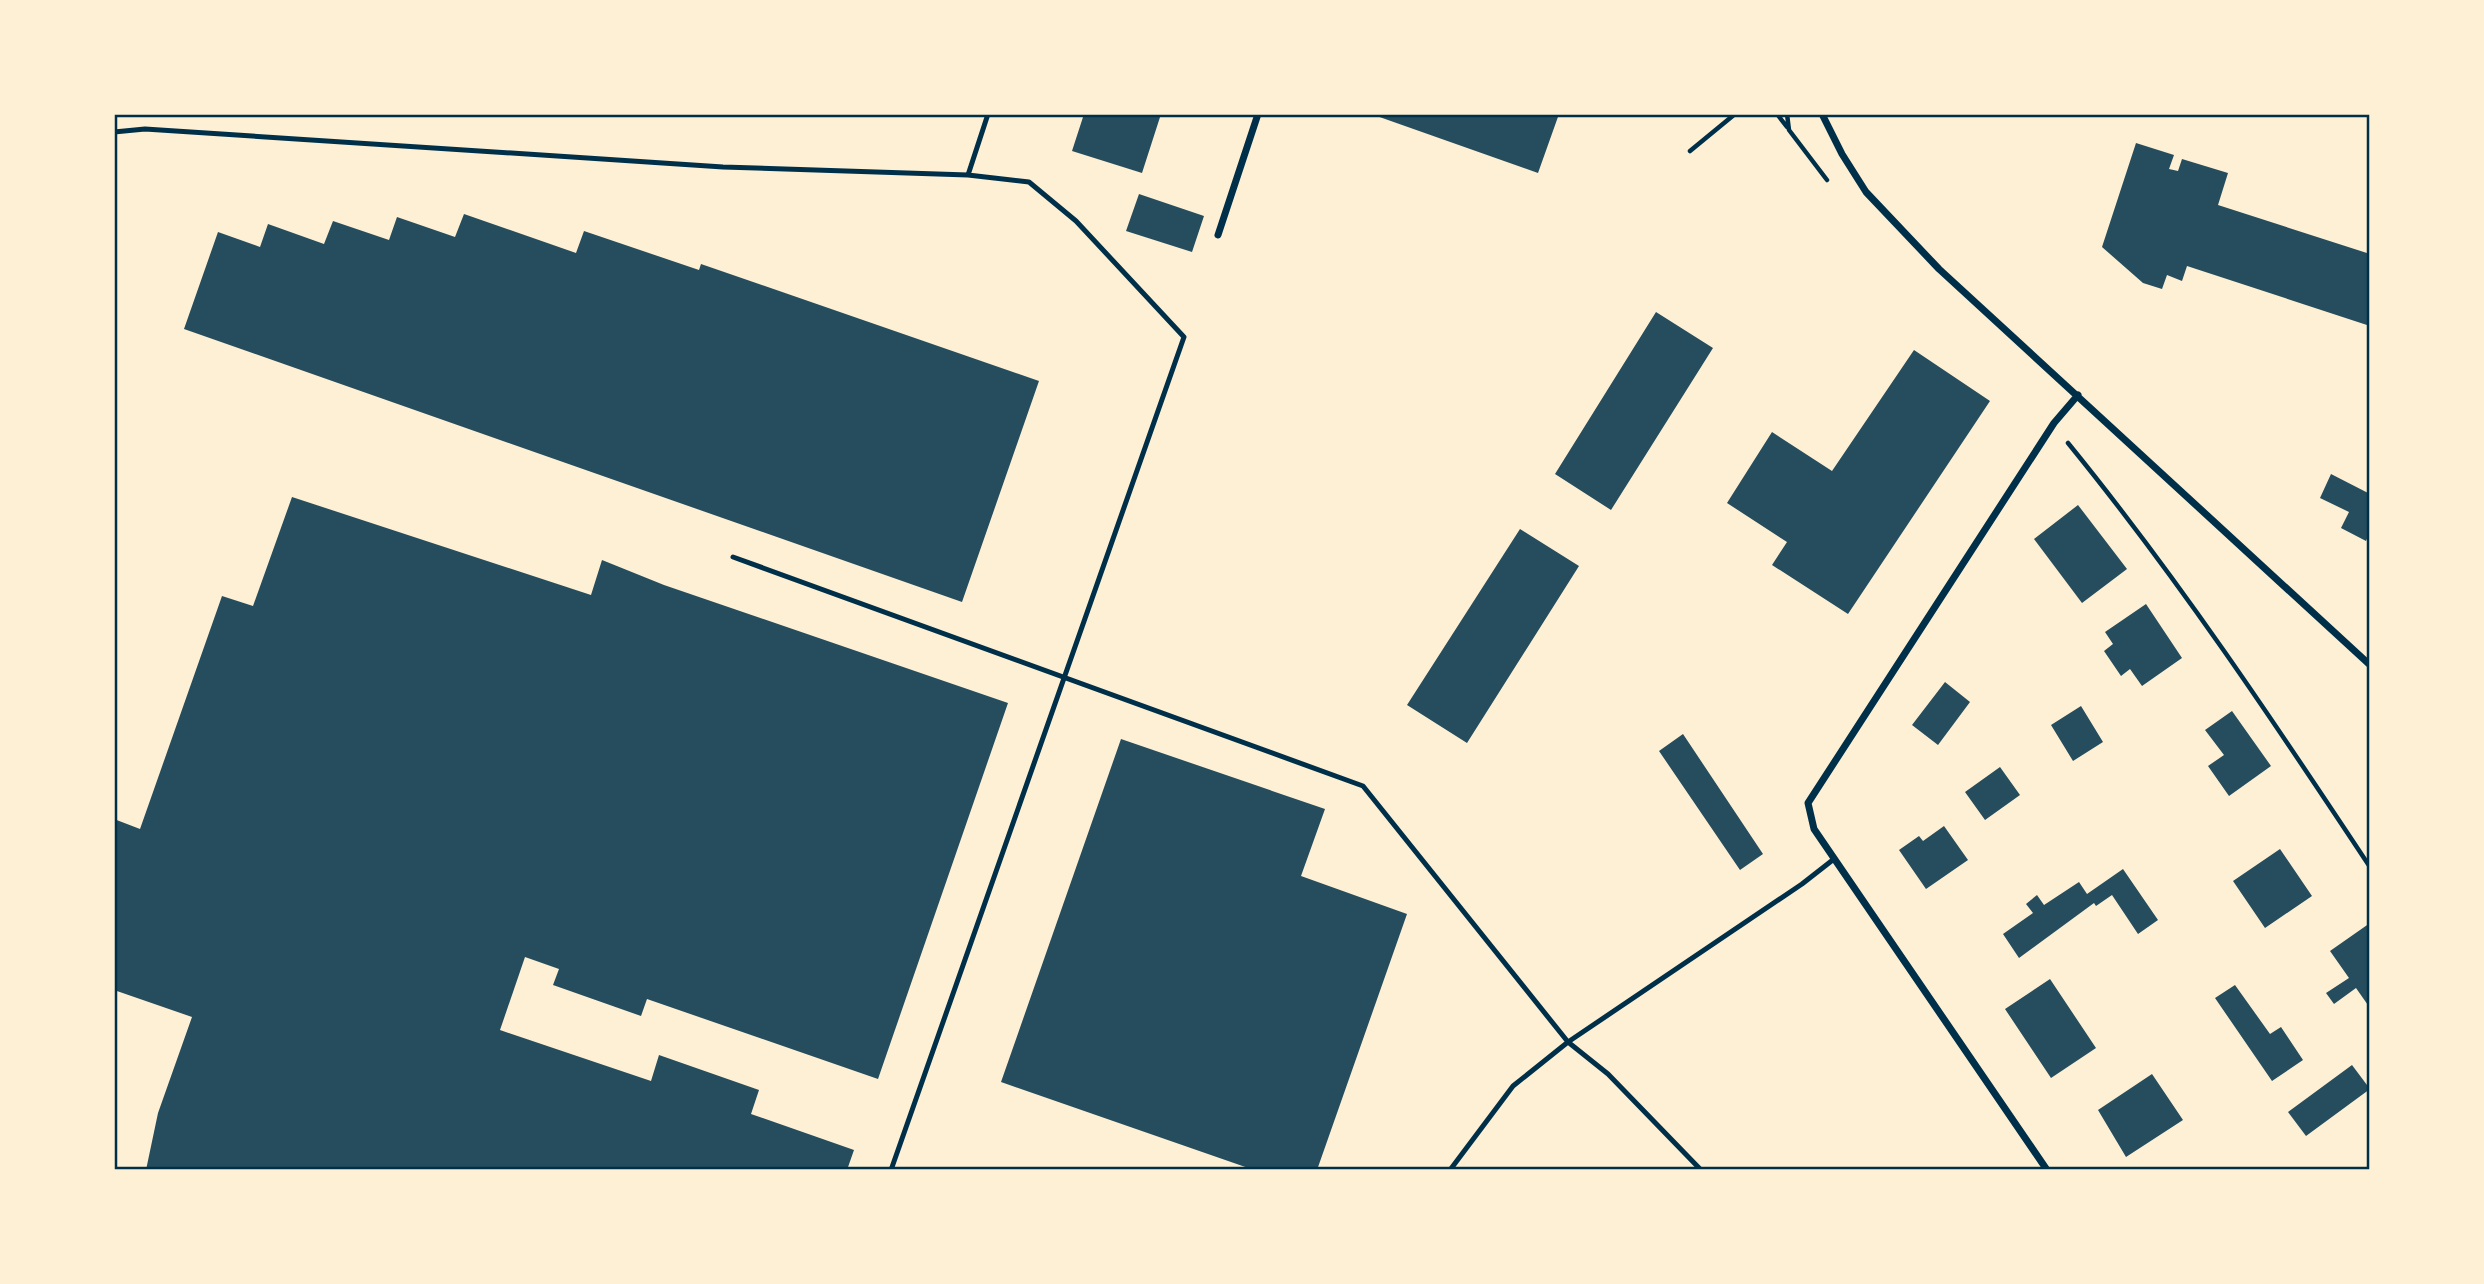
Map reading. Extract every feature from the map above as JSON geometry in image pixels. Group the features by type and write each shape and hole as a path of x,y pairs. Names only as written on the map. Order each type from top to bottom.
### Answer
{"street":[{"path":"1218,235 1258,114"},
{"path":"1822,114 1842,154 1866,192 1939,269 2370,665"},
{"path":"2047,1170 1814,829 1808,803 2054,423 2078,395"}],"lane":[{"path":"968,175 988,114"},
{"path":"114,132 145,129 723,167 968,175 1029,183 1076,221 1184,337 891,1170"},
{"path":"733,557 1363,786 1568,1042 1608,1074 1701,1170"},
{"path":"1450,1170 1513,1086 1568,1042 1802,884 1834,859"}],"path":[{"path":"1690,151 1735,114"},
{"path":"1777,114 1789,130"},
{"path":"2067,441 2171,576 2262,704 2370,867"}],"building":[{"path":"1084,114 1161,114 1142,173 1072,151"},
{"path":"1371,114 1559,114 1538,173"},
{"path":"2136,143 2174,155 2169,169 2178,171 2182,159 2228,173 2218,205 2370,254 2370,326 2187,266 2182,281 2167,275 2162,289 2143,283 2102,247"},
{"path":"1139,194 1204,216 1192,252 1126,231"},
{"path":"464,214 576,253 584,231 699,270 701,264 1039,381 962,602 184,329 218,232 260,247 268,224 324,244 333,221 389,240 397,217 455,237"},
{"path":"1656,312 1713,348 1611,510 1555,474"},
{"path":"1914,350 1990,401 1848,614 1772,565 1787,542 1727,503 1772,432 1832,471"},
{"path":"2331,474 2370,494 2370,532 2366,541 2341,528 2349,512 2320,498"},
{"path":"292,497 591,595 602,560 664,585 1008,703 878,1079 647,999 641,1016 553,985 559,969 525,957 500,1030 651,1081 659,1055 759,1090 751,1114 854,1150 847,1170 146,1170 158,1113 192,1017 114,990 114,819 140,829 222,596 253,606"},
{"path":"2078,505 2127,569 2082,603 2034,539"},
{"path":"1520,529 1579,566 1467,743 1407,705"},
{"path":"2146,604 2182,658 2142,686 2130,669 2121,676 2104,651 2113,644 2105,632"},
{"path":"1945,682 1970,702 1938,745 1912,725"},
{"path":"2081,706 2103,742 2073,761 2051,725"},
{"path":"2232,711 2271,766 2229,796 2208,766 2224,755 2205,730"},
{"path":"1683,734 1763,854 1740,870 1659,751"},
{"path":"1121,739 1325,809 1301,876 1407,914 1317,1170 1254,1170 1001,1082"},
{"path":"2000,767 2020,795 1985,820 1965,792"},
{"path":"1944,826 1968,860 1926,889 1899,850 1919,836 1923,841"},
{"path":"2280,849 2312,896 2265,928 2233,881"},
{"path":"2123,869 2158,920 2138,934 2112,895 2096,906 2094,903 2019,958 2003,934 2033,913 2026,904 2037,895 2044,905 2079,882 2087,894"},
{"path":"2370,923 2370,1008 2356,988 2334,1004 2326,993 2349,978 2330,951"},
{"path":"2050,979 2096,1048 2051,1078 2005,1009"},
{"path":"2235,985 2270,1034 2281,1027 2303,1060 2272,1081 2215,998"},
{"path":"2352,1065 2370,1089 2306,1136 2288,1112"},
{"path":"2152,1074 2183,1120 2126,1157 2098,1110"}]}
